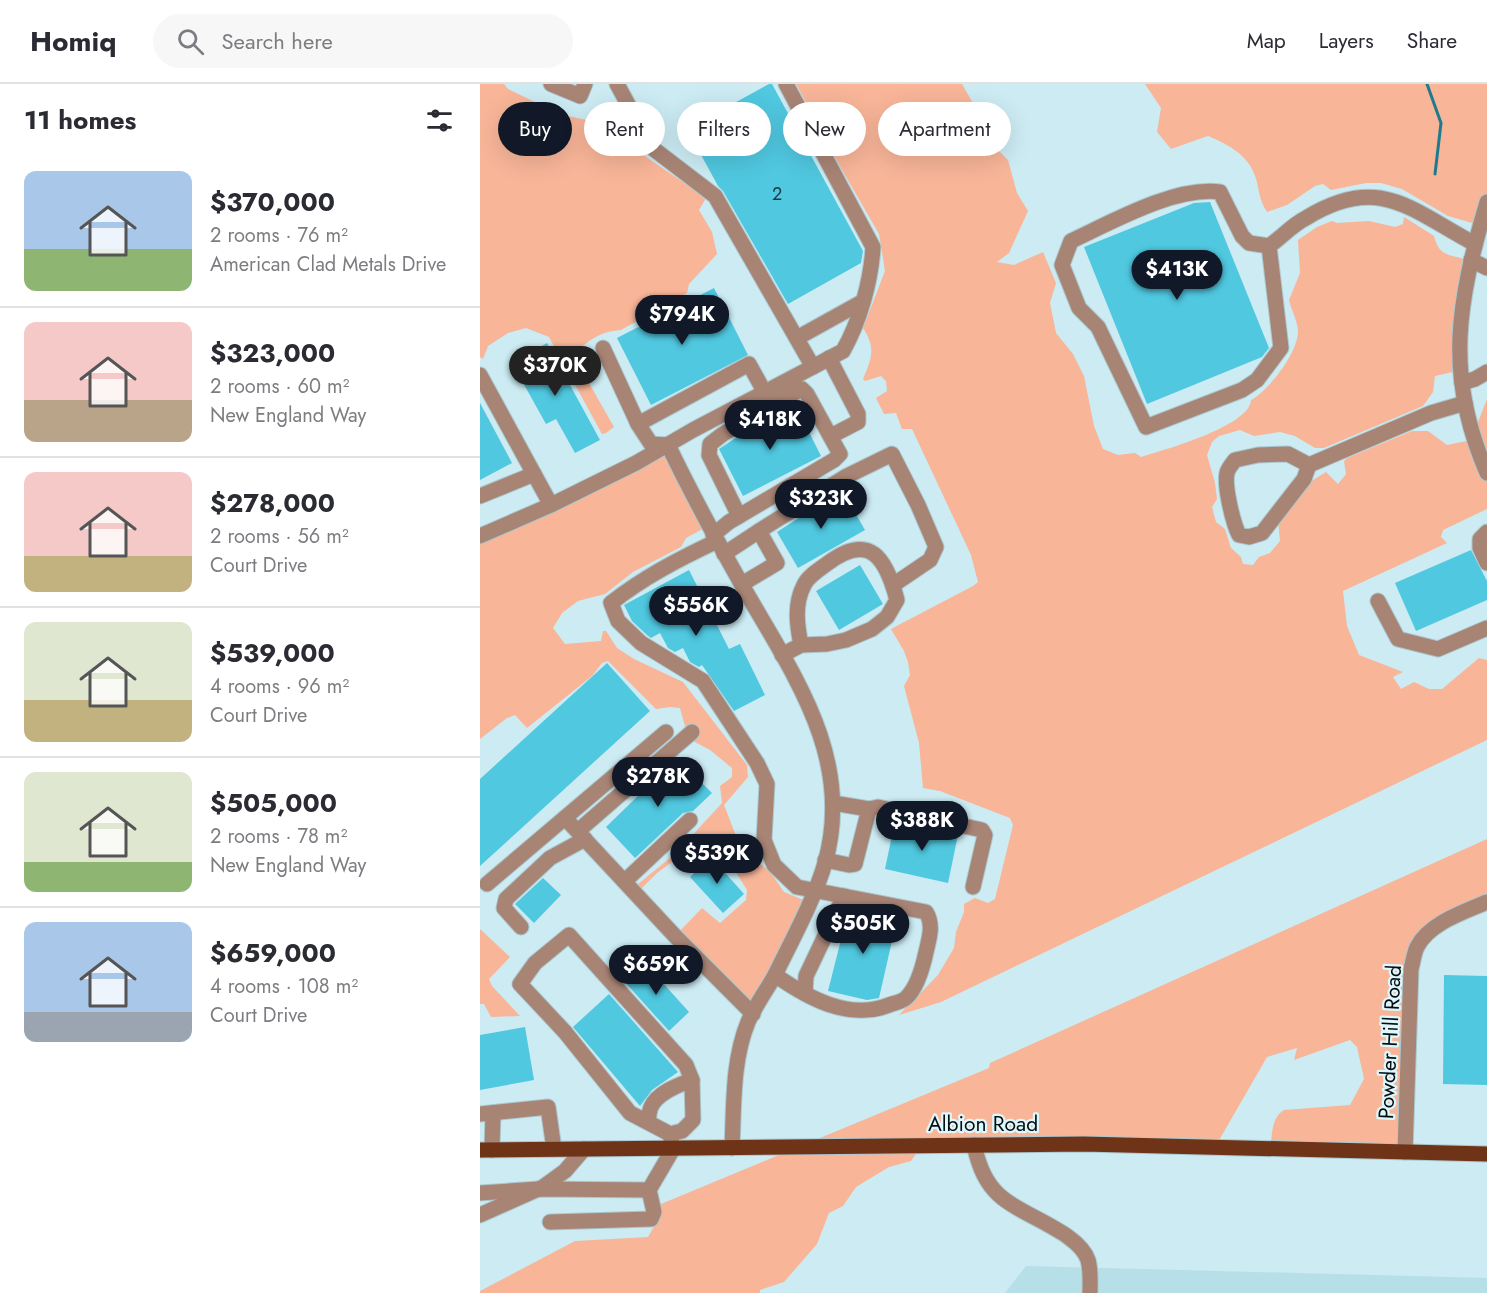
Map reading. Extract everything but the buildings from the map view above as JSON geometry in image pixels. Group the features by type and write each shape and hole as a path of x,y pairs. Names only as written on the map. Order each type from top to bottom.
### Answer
{"main road":[{"name":"Albion Road","path":"486,1150 584,1149 672,1141 732,1148 1084,1144 1487,1154"}],"street":[{"path":"551,84 580,96 585,84"},
{"path":"617,84 651,147 715,196 813,367"},
{"path":"740,516 709,455 710,444 765,393 843,351 850,338 872,265 873,247 786,84"},
{"path":"1269,246 1281,348 1257,380 1242,390 1146,427 1098,327 1079,308 1062,265 1071,241 1112,221 1170,198 1206,190 1220,192 1242,236 1249,243 1269,246 1304,218 1333,203 1372,196 1397,201 1475,244"},
{"path":"1487,202 1484,224 1475,244 1463,296 1459,335 1459,369 1465,403 1476,448 1487,473"},
{"path":"1471,260 1487,268"},
{"path":"797,338 862,302"},
{"path":"603,348 638,424 651,444 668,445"},
{"path":"829,358 858,414 858,422 831,436"},
{"path":"638,424 749,364 765,393"},
{"path":"1461,383 1487,372"},
{"path":"480,375 551,506"},
{"path":"480,536 551,506 636,464 668,445 749,409 802,389 840,454 834,460 740,516 718,544"},
{"path":"1309,465 1288,454 1258,455 1235,460 1227,473 1232,515 1239,536 1248,537 1262,532 1304,479 1309,465 1431,413 1465,403"},
{"path":"668,445 699,510 782,655 819,727 831,775 833,816 825,860 815,891 775,975 748,1022 737,1063 732,1148"},
{"path":"775,975 805,993 846,1011 877,1011 905,1000 913,989 925,958 931,927 929,917 926,912 797,887 774,865 764,840 767,783 757,763 703,681 640,643 618,621 611,603 658,570 718,544 759,531 845,477 892,454 918,504 936,547 930,560 893,585"},
{"path":"480,496 534,474"},
{"path":"742,584 777,563 759,531"},
{"path":"1487,532 1480,539 1480,548 1487,563"},
{"path":"782,655 801,645 827,644 846,640 872,629 887,617 897,600 893,585 880,558 864,548 853,549 835,558 804,584 796,613 801,645"},
{"path":"1378,601 1398,639 1404,642 1438,649 1487,628"},
{"path":"487,884 666,732"},
{"path":"521,927 504,908 506,899 550,858 582,835 692,732"},
{"path":"833,803 869,809 878,807 982,830 985,835 973,887"},
{"path":"825,860 855,864 869,809"},
{"path":"565,818 675,936 753,1014"},
{"path":"625,881 690,820"},
{"path":"805,993 806,976 844,896"},
{"name":"Powder Hill Road","path":"1405,1152 1411,969 1416,948 1426,934 1435,928 1487,902"},
{"path":"550,1222 651,1219 654,1212 649,1190 672,1141 693,1120 692,1080 686,1065 569,934 535,963 520,984 566,1032 630,1113 648,1122 672,1141"},
{"path":"648,1122 651,1106 659,1098 677,1085 692,1080"},
{"path":"486,1150 487,1114 548,1107 554,1149"},
{"path":"974,1145 985,1176 995,1192 1079,1247 1088,1260 1090,1293"},
{"path":"480,1215 538,1189 565,1171 584,1149"},
{"path":"480,1192 538,1189 649,1190"}],"shaded area":[{"path":"480,84 504,84 508,89 535,102 498,102 498,156 572,156 572,117 584,120 584,156 645,156 706,198 699,210 712,232 717,254 689,284 687,293 621,330 598,336 579,350 581,369 614,427 606,433 602,434 549,337 526,328 508,333 488,346 483,359 480,357"},
{"path":"796,84 962,84 972,102 878,102 878,156 1004,156 1008,160 1017,193 1028,211 1009,253 997,262 1014,265 1043,252 1056,283 1050,303 1056,333 1073,354 1084,376 1094,426 1103,449 1118,455 1135,453 1141,457 1186,443 1222,428 1247,410 1251,400 1274,380 1288,360 1297,340 1298,327 1289,300 1300,273 1298,240 1317,227 1332,221 1337,223 1369,221 1395,227 1403,224 1404,217 1434,236 1438,247 1444,253 1464,259 1457,371 1435,376 1433,392 1423,406 1324,448 1315,448 1295,436 1280,432 1254,436 1240,430 1219,436 1212,442 1207,455 1215,483 1217,499 1212,507 1216,522 1225,529 1231,548 1241,557 1243,564 1253,565 1259,557 1270,553 1280,541 1278,520 1313,480 1326,472 1338,484 1346,474 1344,461 1347,458 1412,431 1428,431 1447,445 1471,440 1487,399 1487,509 1443,530 1441,537 1447,543 1343,591 1347,626 1359,655 1403,672 1393,677 1401,689 1414,682 1429,689 1442,689 1479,658 1487,660 1487,740 941,1002 899,1015 938,975 954,948 964,904 975,898 988,903 995,899 1013,825 1010,818 940,791 923,788 919,743 904,686 910,675 908,662 891,629 978,582 971,555 912,429 902,429 896,413 884,414 876,398 887,391 886,381 881,376 865,381 863,379 869,365 871,347 863,328 885,271 879,234 834,156 866,156 866,102 806,102"},
{"path":"1145,84 1487,84 1487,200 1479,225 1448,216 1402,189 1381,183 1366,183 1331,190 1323,184 1315,186 1287,205 1267,212 1253,171 1234,149 1208,136 1171,149 1157,132 1161,108"},
{"path":"672,455 708,526 686,538 681,547 633,572 605,594 578,601 562,613 553,628 565,644 601,641 603,631 606,631 617,648 634,659 683,682 747,765 748,777 724,805 738,841 752,859 769,870 784,892 811,903 752,1013 677,934 702,908 720,923 746,900 747,890 729,861 710,850 698,847 688,850 657,873 637,893 632,889 676,853 722,803 720,786 732,777 732,768 710,750 693,741 686,730 680,708 656,709 608,661 602,663 592,676 527,728 515,715 507,718 480,739 480,536 662,456"},
{"path":"1487,839 1487,902 1440,925 1414,952 1404,1147 1271,1146 1275,1121 1284,1110 1350,1105 1364,1079 1357,1047 1350,1040 1294,1060 1297,1048 1267,1057 1218,1142 922,1145 911,1161 889,1167 856,1187 843,1206 829,1213 817,1244 784,1282 760,1290 760,1293 480,1293 575,1241 648,1237 656,1223 661,1204 989,1068 990,1063"},
{"path":"480,929 510,957 489,979 492,986 520,1016 491,1017 484,1004 480,1004"},
{"path":"1026,1266 1487,1278 1487,1293 1005,1293"}],"waterway":[{"path":"1427,84 1441,123 1435,174"}]}
